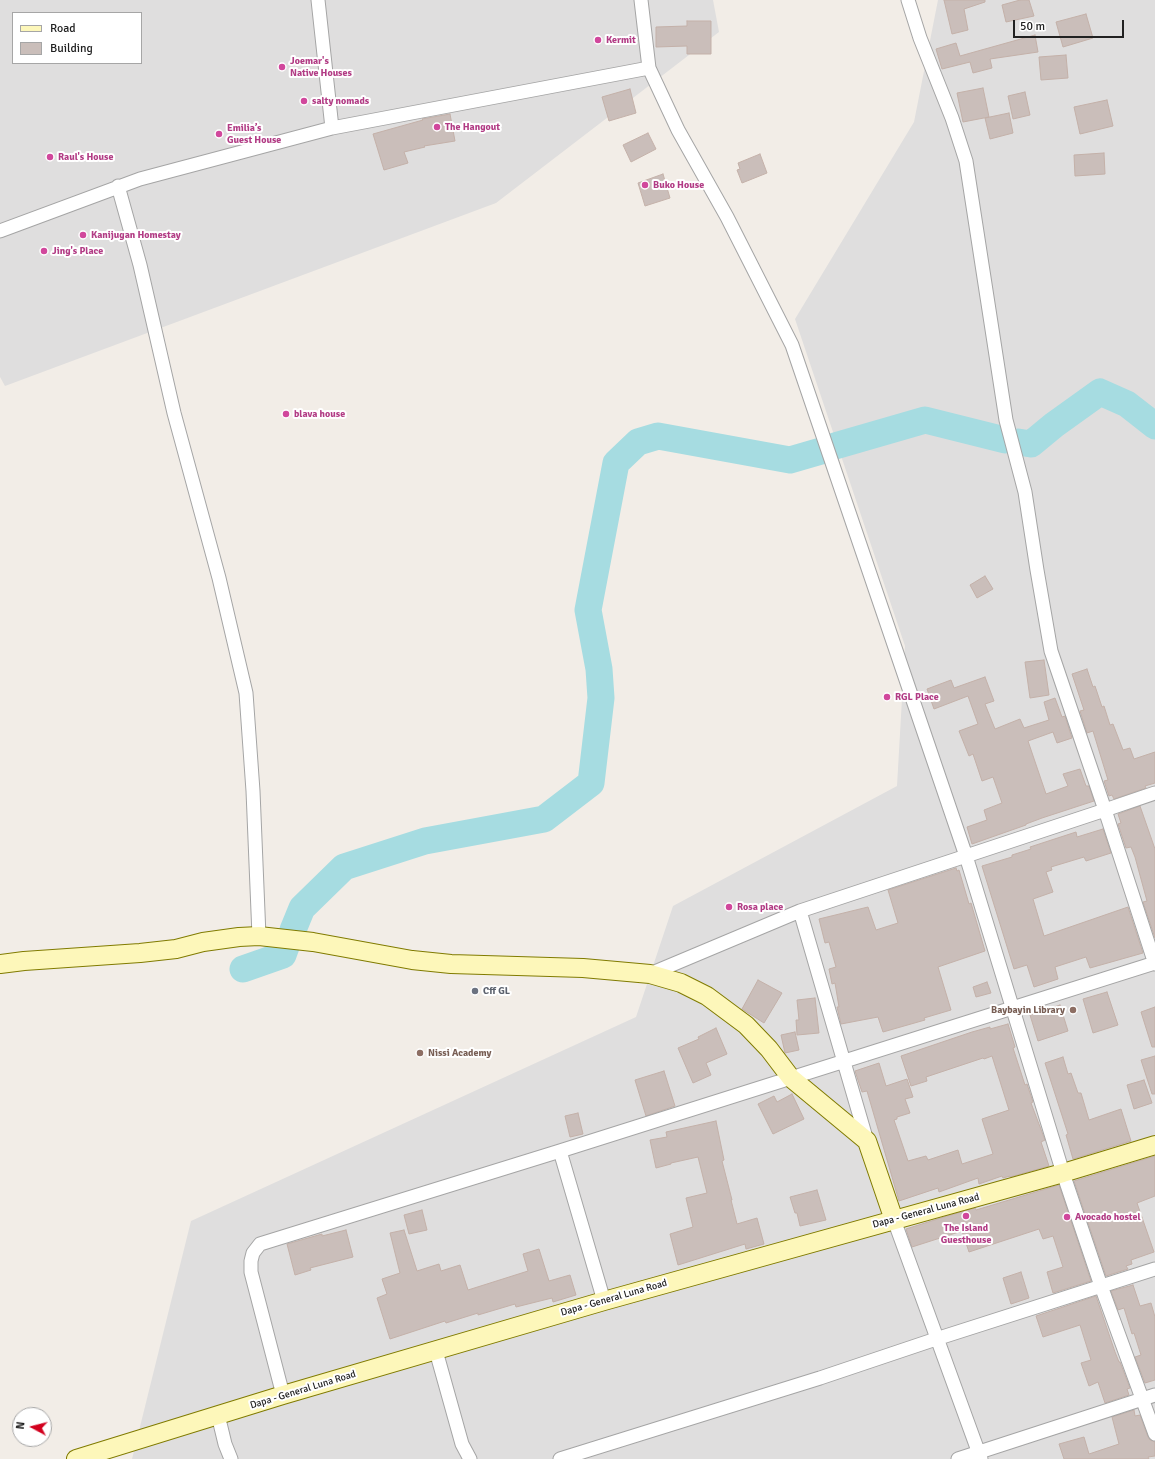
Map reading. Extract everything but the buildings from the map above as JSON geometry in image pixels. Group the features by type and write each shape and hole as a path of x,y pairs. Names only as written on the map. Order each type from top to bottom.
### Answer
{"main road":[{"path":"0,964 140,953 176,949 204,942 259,936 313,942 412,960 451,964 583,968 650,974 681,982 707,996 746,1025 769,1049 791,1078 866,1140 894,1220"},
{"name":"Dapa - General Luna Road","path":"76,1459 284,1395 604,1301 1063,1174 1155,1145"}],"street":[{"path":"318,0 332,128"},
{"path":"641,0 649,68 678,130 728,217 792,345 966,856 1063,1174 1101,1286 1149,1398 1155,1434"},
{"path":"284,1395 251,1272 253,1253 260,1244 1155,963 1051,651 1025,492 1006,420 966,162 952,118 920,38 908,0"},
{"path":"0,231 140,179 332,128 649,68"},
{"path":"118,186 140,265 174,413 219,578 246,693 253,791 259,936"},
{"path":"650,974 800,911 1155,793"},
{"path":"800,911 866,1140"},
{"path":"560,1151 604,1301"},
{"path":"894,1220 936,1339 980,1456"},
{"path":"560,1459 820,1378 1155,1269"},
{"path":"436,1350 462,1444 470,1459"},
{"path":"958,1459 980,1456 1149,1398"},
{"path":"218,1415 225,1444 231,1459"}],"shaded area":[{"path":"0,0 713,0 719,32 496,203 5,386 0,377"},
{"path":"938,0 1155,0 1155,1459 132,1459 191,1221 636,1017 673,906 897,786 905,646 795,319 914,122"}],"waterway":[{"path":"1018,442 1031,444 1054,425 1100,392 1127,404 1155,426"},
{"path":"835,446 925,420 1005,440"},
{"path":"293,930 302,908 344,867 425,841 544,819 591,783 601,698 599,669 588,610 616,463 638,442 658,436 790,460 821,451"},
{"path":"243,969 283,955 287,944"}],"place":[{"name":"Kermit","path":"598,40"},
{"name":"Joemar's Native Houses","path":"282,67"},
{"name":"salty nomads","path":"304,101"},
{"name":"The Hangout","path":"437,127"},
{"name":"Emilia’s Guest House","path":"219,134"},
{"name":"Raul's House","path":"50,157"},
{"name":"Buko House","path":"645,185"},
{"name":"Kanijugan Homestay","path":"83,235"},
{"name":"Jing's Place","path":"44,251"},
{"name":"blava house","path":"286,414"},
{"name":"RGL Place","path":"887,697"},
{"name":"Rosa place","path":"729,907"},
{"name":"Cff GL","path":"475,991"},
{"name":"Baybayin Library","path":"1073,1010"},
{"name":"Nissi Academy","path":"420,1053"},
{"name":"The Island Guesthouse","path":"966,1216"},
{"name":"Avocado hostel","path":"1067,1217"}]}
